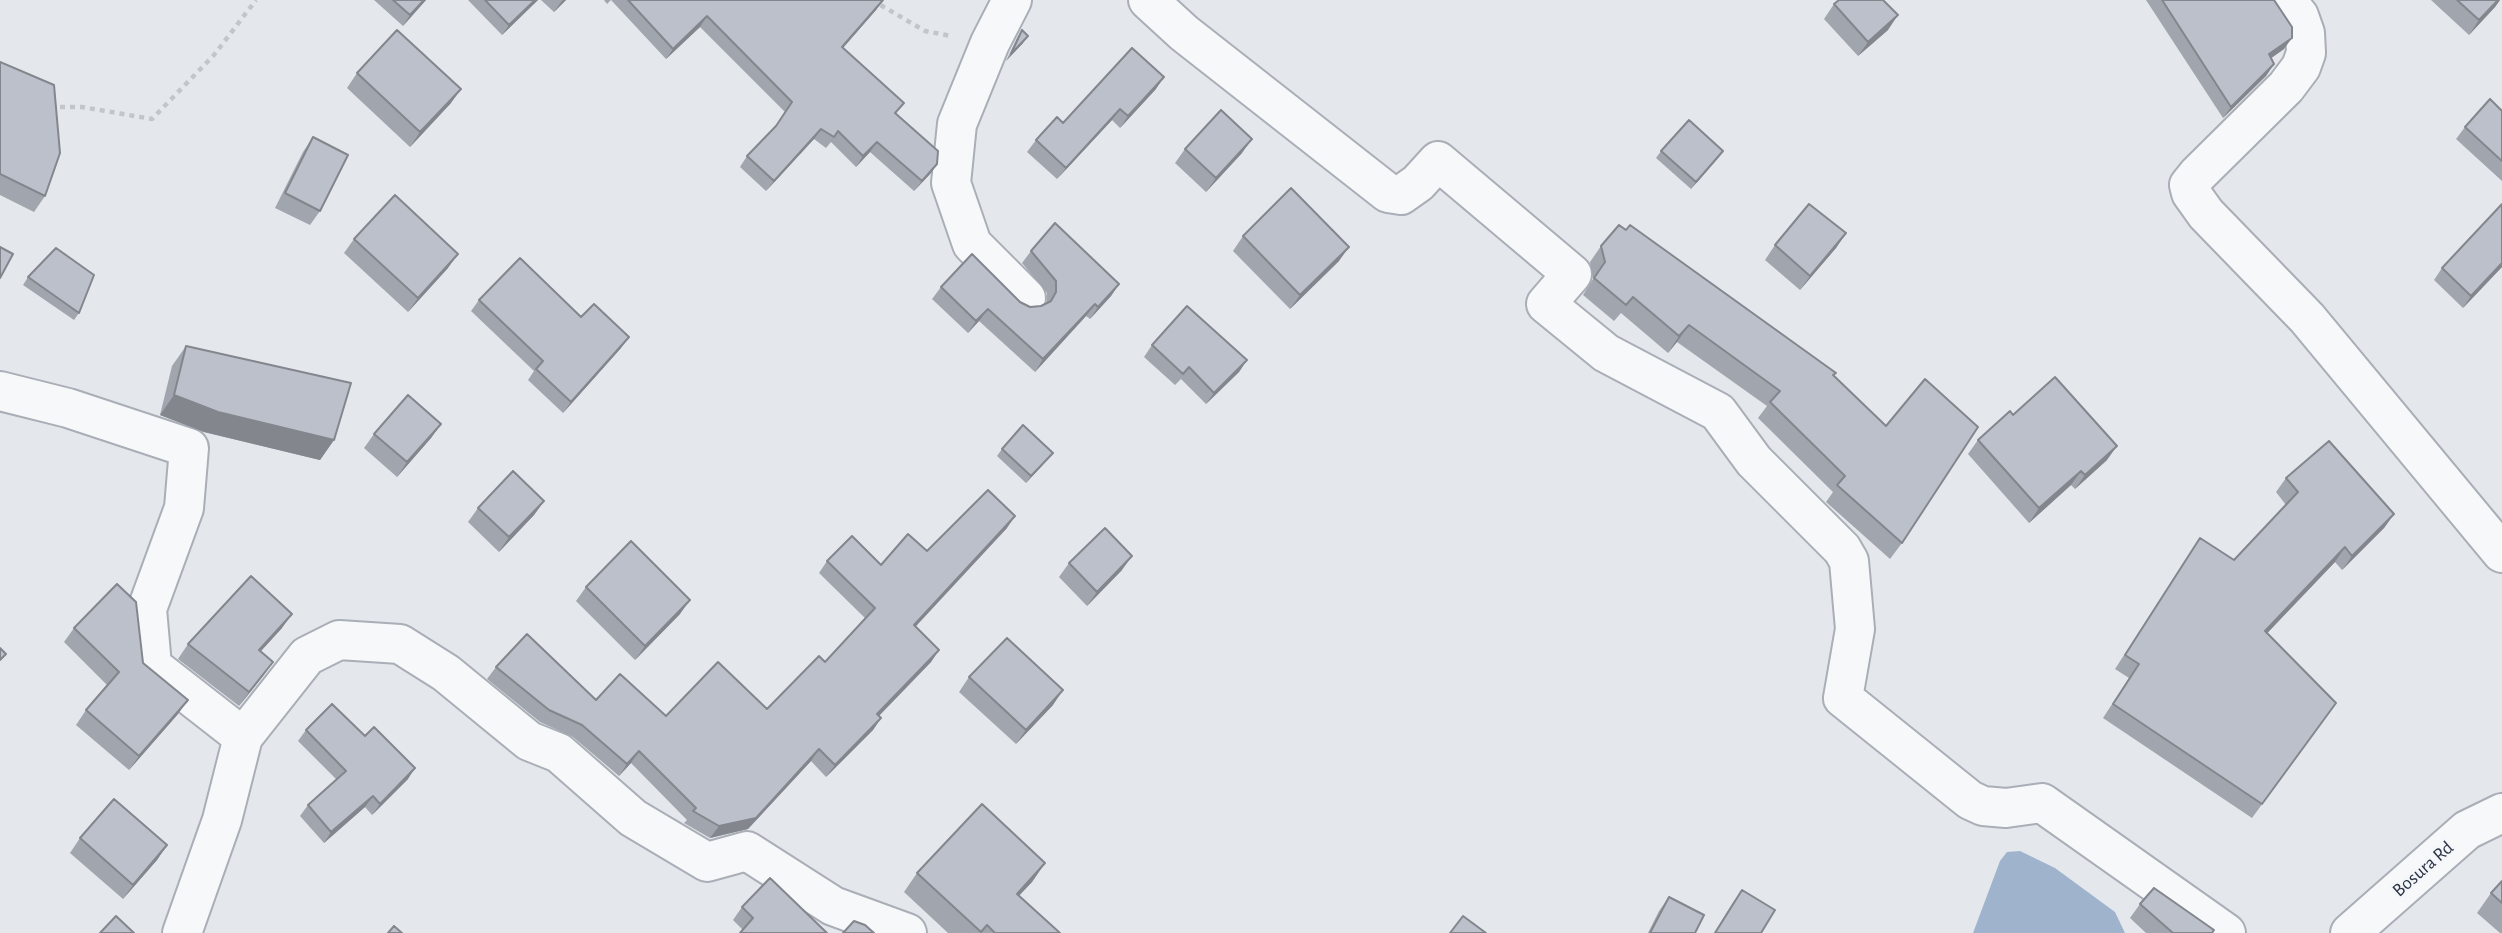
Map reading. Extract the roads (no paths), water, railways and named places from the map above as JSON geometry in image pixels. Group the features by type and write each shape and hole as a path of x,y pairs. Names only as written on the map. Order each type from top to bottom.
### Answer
{"street":[{"path":"1012,0 990,43 957,124 951,183 972,244 1026,298"},
{"path":"1148,0 1184,33 1388,193 1401,194 1418,183 1438,161 1573,274 1546,304 1606,353 1718,412 1754,461 1842,549 1849,561 1855,629 1843,698 1970,800 1983,806 2006,808 2042,803 2226,933"},
{"path":"2286,0 2299,16 2305,33 2306,53 2301,67 2286,87 2197,175 2189,185 2191,193 2206,214 2307,318 2502,552"},
{"path":"0,391 68,408 189,448 184,508 147,609 152,666 243,737"},
{"path":"182,933 222,820 243,737 307,656 339,640 400,644 446,673 529,741 559,753 633,818 707,862 747,851 833,906 907,933"},
{"name":"Bosura Rd","path":"2350,933 2467,830 2502,813"}],"water":[{"path":"2020,851 2055,868 2115,912 2125,933 1973,933 2000,861 2007,852"}]}
